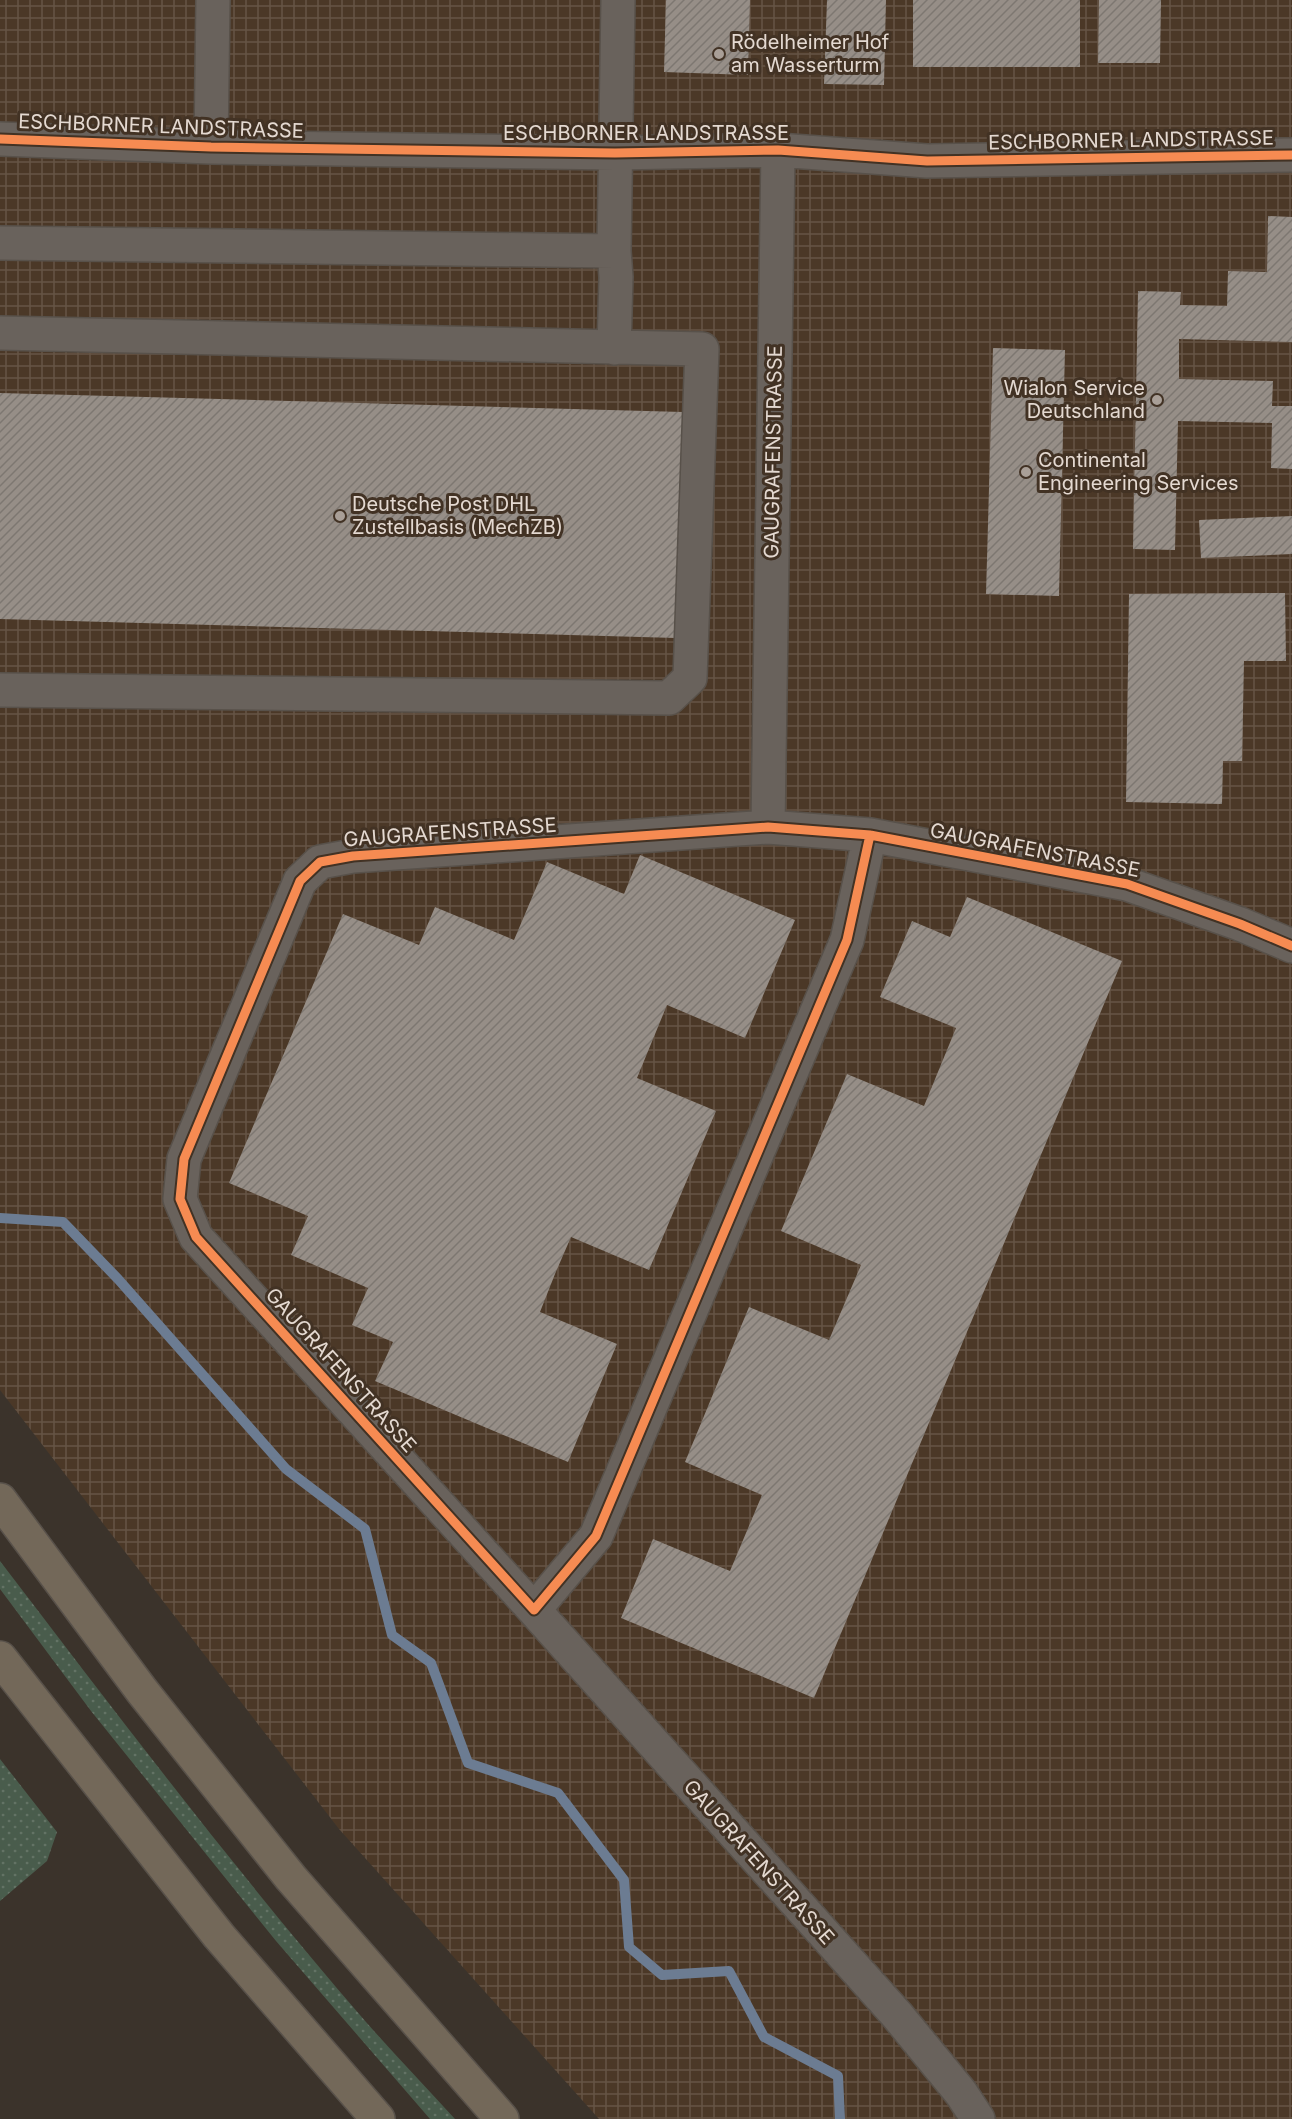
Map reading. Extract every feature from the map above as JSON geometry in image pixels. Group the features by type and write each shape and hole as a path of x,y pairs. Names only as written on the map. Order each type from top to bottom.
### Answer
{"highway":[{"path":"0,1500 142,1691 291,1878 502,2119"},
{"path":"0,1658 219,1936 378,2119"}],"street":[{"path":"211,147 213,0"},
{"path":"614,348 618,0"},
{"name":"ESCHBORNER LANDSTRASSE","path":"0,139 211,147 615,153 778,150 927,161 1292,155"},
{"name":"GAUGRAFENSTRASSE","path":"768,827 778,150"},
{"path":"0,243 614,251"},
{"path":"0,333 702,349 690,678 669,699 0,690"},
{"name":"GAUGRAFENSTRASSE","path":"978,2119 961,2093 897,2015 196,1237 180,1199 184,1159 300,881 320,862 353,856 768,827 870,835 1127,884 1240,924 1292,946"},
{"path":"534,1610 596,1536 847,940 870,835"}],"shaded area":[{"path":"0,0 1292,0 1292,2119 599,2119 339,1829 0,1390"}],"green space":[{"path":"0,1561 180,1795 318,1966 455,2119 430,2119 276,1941 91,1711 0,1589"},
{"path":"0,1759 57,1832 47,1861 0,1901"}],"building":[{"path":"666,0 750,0 748,75 664,72"},
{"path":"827,0 886,0 884,85 824,84"},
{"path":"913,0 1080,0 1080,67 913,67"},
{"path":"1099,0 1161,0 1160,63 1098,63"},
{"path":"1268,216 1292,217 1292,342 1179,339 1179,379 1273,381 1272,406 1292,406 1292,469 1271,468 1272,423 1178,421 1175,550 1133,549 1138,291 1181,292 1180,305 1227,306 1228,271 1267,272"},
{"name":"Continental Engineering Services","path":"993,348 1065,350 1059,596 986,594"},
{"name":"Deutsche Post DHL Zustellbasis (MechZB)","path":"0,393 683,412 676,638 0,619"},
{"path":"1292,516 1292,554 1201,558 1199,520"},
{"path":"1285,593 1286,661 1244,661 1242,761 1223,761 1222,804 1126,802 1129,594"},
{"path":"640,855 795,920 745,1038 667,1005 637,1078 716,1111 649,1270 571,1237 555,1274 540,1312 617,1344 568,1462 375,1381 393,1342 352,1325 368,1288 291,1255 308,1216 229,1183 343,914 419,945 435,907 514,940 547,862 624,894"},
{"path":"967,897 1122,961 814,1698 621,1618 653,1539 730,1571 762,1495 685,1462 749,1307 829,1340 861,1265 781,1231 847,1074 924,1106 956,1028 880,997 912,921 950,937"}],"waterway":[{"path":"0,1218 63,1222 118,1279 286,1469 365,1529 392,1635 431,1663 468,1763 558,1793 624,1880 629,1947 662,1975 729,1971 764,2037 838,2076 840,2119"}],"cycle path":[{"path":"0,139 211,147 615,153 778,150 927,161 1292,155"},
{"path":"870,835 847,940 596,1536 534,1610 196,1237 180,1199 184,1159 300,881 320,862 353,856 768,827 870,835 1127,884 1240,924 1292,946"}],"place":[{"name":"Rödelheimer Hof am Wasserturm","path":"719,54"},
{"name":"Wialon Service Deutschland","path":"1157,400"},
{"name":"Continental Engineering Services","path":"1026,472"},
{"name":"Deutsche Post DHL Zustellbasis (MechZB)","path":"340,516"}]}
